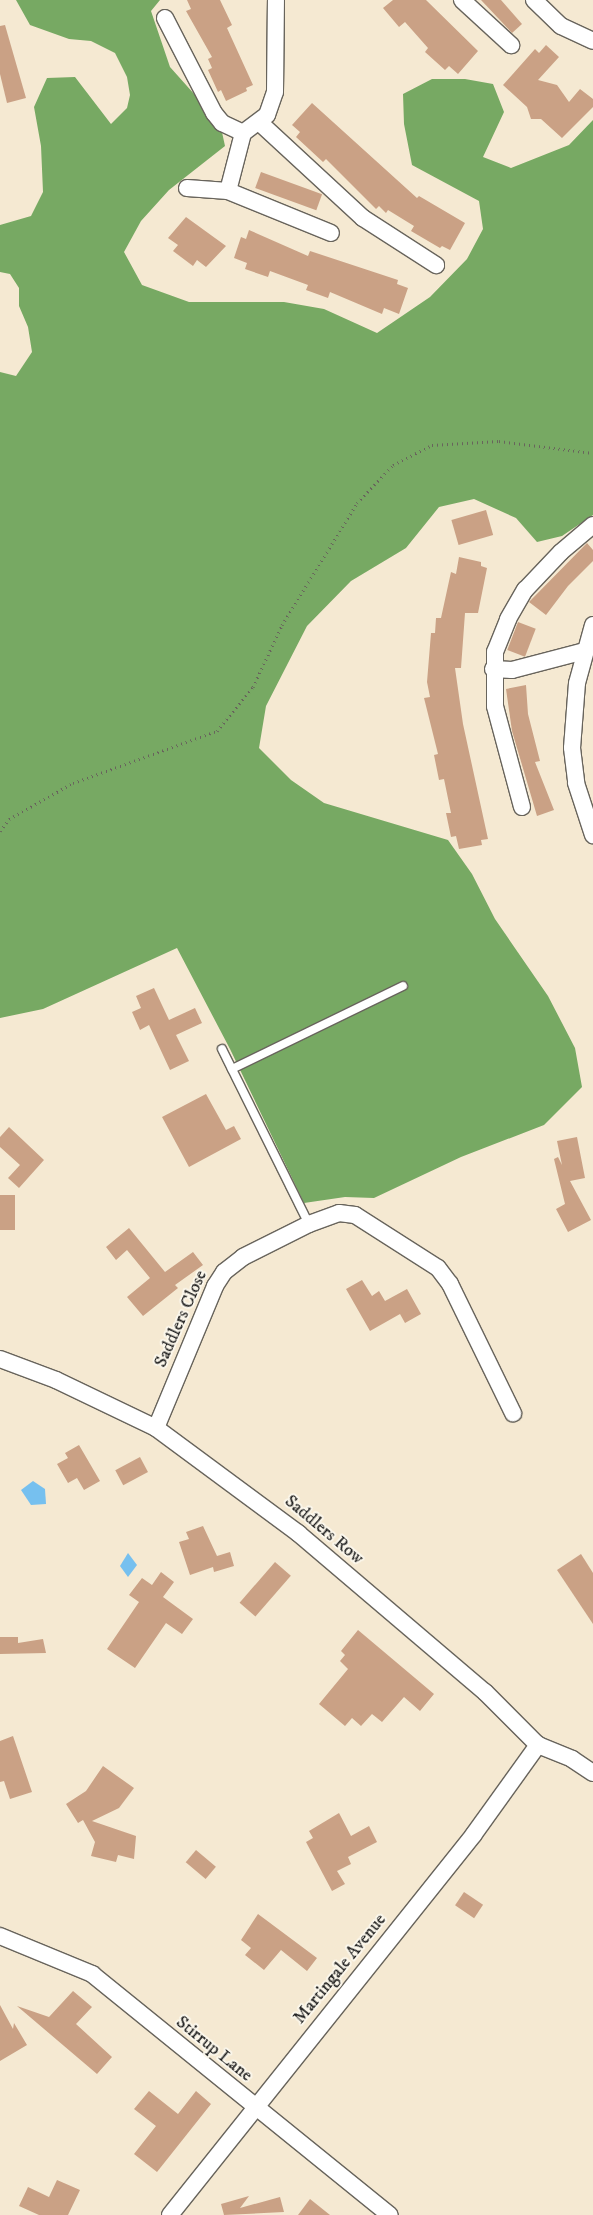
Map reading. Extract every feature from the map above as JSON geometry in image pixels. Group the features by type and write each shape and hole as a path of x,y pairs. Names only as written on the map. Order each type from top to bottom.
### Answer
{"street":[{"path":"228,192 243,133 267,115 275,92 276,0"},
{"path":"462,0 511,45"},
{"path":"534,0 561,26 593,42"},
{"path":"165,18 217,118 243,133"},
{"path":"260,122 363,218 436,265"},
{"path":"187,188 228,192 331,233"},
{"path":"522,807 501,738 492,687 493,669 499,638 525,590 561,552 593,525"},
{"path":"593,625 584,651 572,714 572,748 576,783 593,835"},
{"path":"493,669 512,670 584,651"},
{"name":"Saddlers Close","path":"156,1428 220,1278 242,1258 330,1214 355,1215 438,1268 450,1284 513,1413"},
{"name":"Saddlers Row","path":"0,1359 56,1380 156,1428 298,1533 485,1692 538,1744 572,1759 593,1774"},
{"name":"Martingale Avenue","path":"170,2215 253,2106 474,1834 538,1744"},
{"name":"Stirrup Lane","path":"0,1936 92,1974 390,2215"}],"lane":[{"path":"232,1069 403,986"},
{"path":"222,1049 309,1224"}],"path":[{"path":"0,831 9,820 74,783 217,731 254,687 282,625 357,503 393,465 432,445 499,441 593,453"}],"green space":[{"path":"16,0 160,0 151,11 170,67 220,123 225,146 169,190 141,221 124,252 142,285 189,302 284,302 324,309 377,333 430,297 467,259 483,229 479,201 412,165 404,124 403,94 432,79 465,79 493,84 504,112 483,157 511,168 569,145 593,120 593,515 562,536 537,542 516,518 474,499 439,507 406,548 351,581 307,626 266,706 259,748 291,780 324,803 448,840 472,874 495,919 548,996 575,1048 582,1087 544,1125 461,1157 374,1198 345,1197 304,1203 230,1049 177,948 43,1009 0,1018 0,372 16,376 32,352 28,327 19,306 19,288 10,274 0,272 0,225 31,216 43,192 41,146 34,107 47,78 75,77 111,124 127,108 130,95 127,77 115,53 91,41 69,39 30,25"}],"water":[{"path":"33,1481 45,1489 46,1504 31,1505 21,1490"},
{"path":"128,1553 137,1565 128,1577 120,1566"}],"building":[{"path":"187,0 220,0 232,25 227,28 253,85 246,88 247,91 226,101 221,90 218,92 208,70 212,68 208,59 212,57 186,11 191,9"},
{"path":"393,0 426,0 478,51 458,74 449,66 445,70 425,52 428,48 405,22 399,27 383,8"},
{"path":"481,0 501,0 522,24 512,33"},
{"path":"5,25 26,98 7,103 0,74 0,26"},
{"path":"546,45 559,57 538,80 557,85 569,102 580,89 593,99 593,107 562,138 541,119 531,119 527,107 503,85 535,49 539,53"},
{"path":"312,103 417,198 419,196 465,223 450,250 442,246 440,248 411,231 414,226 388,210 386,213 379,206 376,209 326,159 323,162 296,137 300,132 292,125"},
{"path":"261,172 322,194 316,210 255,188"},
{"path":"186,217 226,246 206,267 197,260 193,266 173,251 178,245 168,238"},
{"path":"249,230 308,256 310,251 398,280 397,284 408,288 399,314 384,308 382,314 330,292 328,298 306,290 308,285 270,271 268,277 245,269 247,263 234,258 241,237 246,239"},
{"path":"486,510 493,535 459,545 451,520"},
{"path":"587,543 593,550 593,561 568,586 546,615 529,602"},
{"path":"459,557 481,562 481,566 487,568 478,613 465,613 461,668 455,668 463,724 488,839 481,840 482,845 459,849 456,836 451,837 446,813 451,813 444,779 439,780 434,755 438,754 424,698 430,697 427,682 431,633 435,633 436,618 441,618 451,572 456,574"},
{"path":"518,622 536,629 525,657 507,650"},
{"path":"526,685 528,714 540,761 535,762 554,810 537,816 512,731 506,689"},
{"path":"154,988 169,1020 195,1008 202,1023 176,1035 189,1061 170,1070 149,1025 140,1030 132,1012 141,1008 136,996"},
{"path":"206,1094 226,1130 234,1126 241,1139 189,1167 162,1117"},
{"path":"9,1127 44,1160 19,1188 8,1178 20,1165 0,1147 0,1137"},
{"path":"577,1137 585,1178 570,1181 591,1220 568,1232 556,1209 565,1204 554,1159 558,1157 562,1165 557,1141"},
{"path":"0,1195 15,1195 15,1230 0,1230"},
{"path":"129,1228 165,1272 193,1252 203,1265 175,1285 178,1288 143,1316 127,1297 150,1278 127,1250 116,1260 106,1247"},
{"path":"362,1280 372,1296 379,1291 385,1301 407,1289 421,1314 405,1323 400,1314 370,1331 346,1289"},
{"path":"79,1445 100,1481 84,1490 77,1478 68,1483 57,1464 68,1458 65,1453"},
{"path":"140,1457 148,1472 123,1485 115,1470"},
{"path":"203,1526 217,1556 230,1552 234,1566 214,1572 213,1567 190,1575 179,1542 189,1539 186,1532"},
{"path":"581,1554 593,1573 593,1624 557,1570"},
{"path":"275,1562 291,1576 255,1617 240,1603"},
{"path":"161,1572 174,1582 163,1597 193,1619 182,1634 166,1623 135,1668 107,1649 139,1602 129,1595 142,1578 152,1585"},
{"path":"358,1630 434,1694 420,1711 404,1697 382,1722 372,1714 361,1726 352,1718 345,1726 319,1704 348,1669 340,1661 345,1655 341,1651"},
{"path":"0,1637 18,1637 18,1643 43,1639 46,1653 0,1654"},
{"path":"13,1736 32,1792 10,1799 4,1781 0,1782 0,1741"},
{"path":"103,1766 134,1788 119,1808 92,1821 136,1836 134,1859 118,1855 116,1862 91,1856 95,1842 83,1820 78,1823 66,1804 86,1791"},
{"path":"339,1813 351,1836 369,1826 377,1842 348,1857 351,1864 337,1871 345,1884 332,1891 306,1842 313,1838 309,1831"},
{"path":"196,1850 216,1867 206,1879 186,1862"},
{"path":"464,1892 483,1905 474,1918 455,1905"},
{"path":"258,1914 317,1958 307,1971 281,1950 264,1970 245,1955 251,1948 241,1940"},
{"path":"73,1991 92,2007 76,2024 112,2057 97,2074 17,2006 49,2017"},
{"path":"0,2005 13,2029 14,2023 27,2045 0,2061"},
{"path":"149,2091 178,2114 196,2091 211,2104 157,2172 134,2154 156,2126 134,2109"},
{"path":"57,2180 80,2190 68,2215 39,2215 19,2206 28,2187 49,2197"},
{"path":"249,2196 240,2208 280,2197 284,2212 224,2215 221,2204"},
{"path":"310,2199 330,2215 298,2215"}]}
